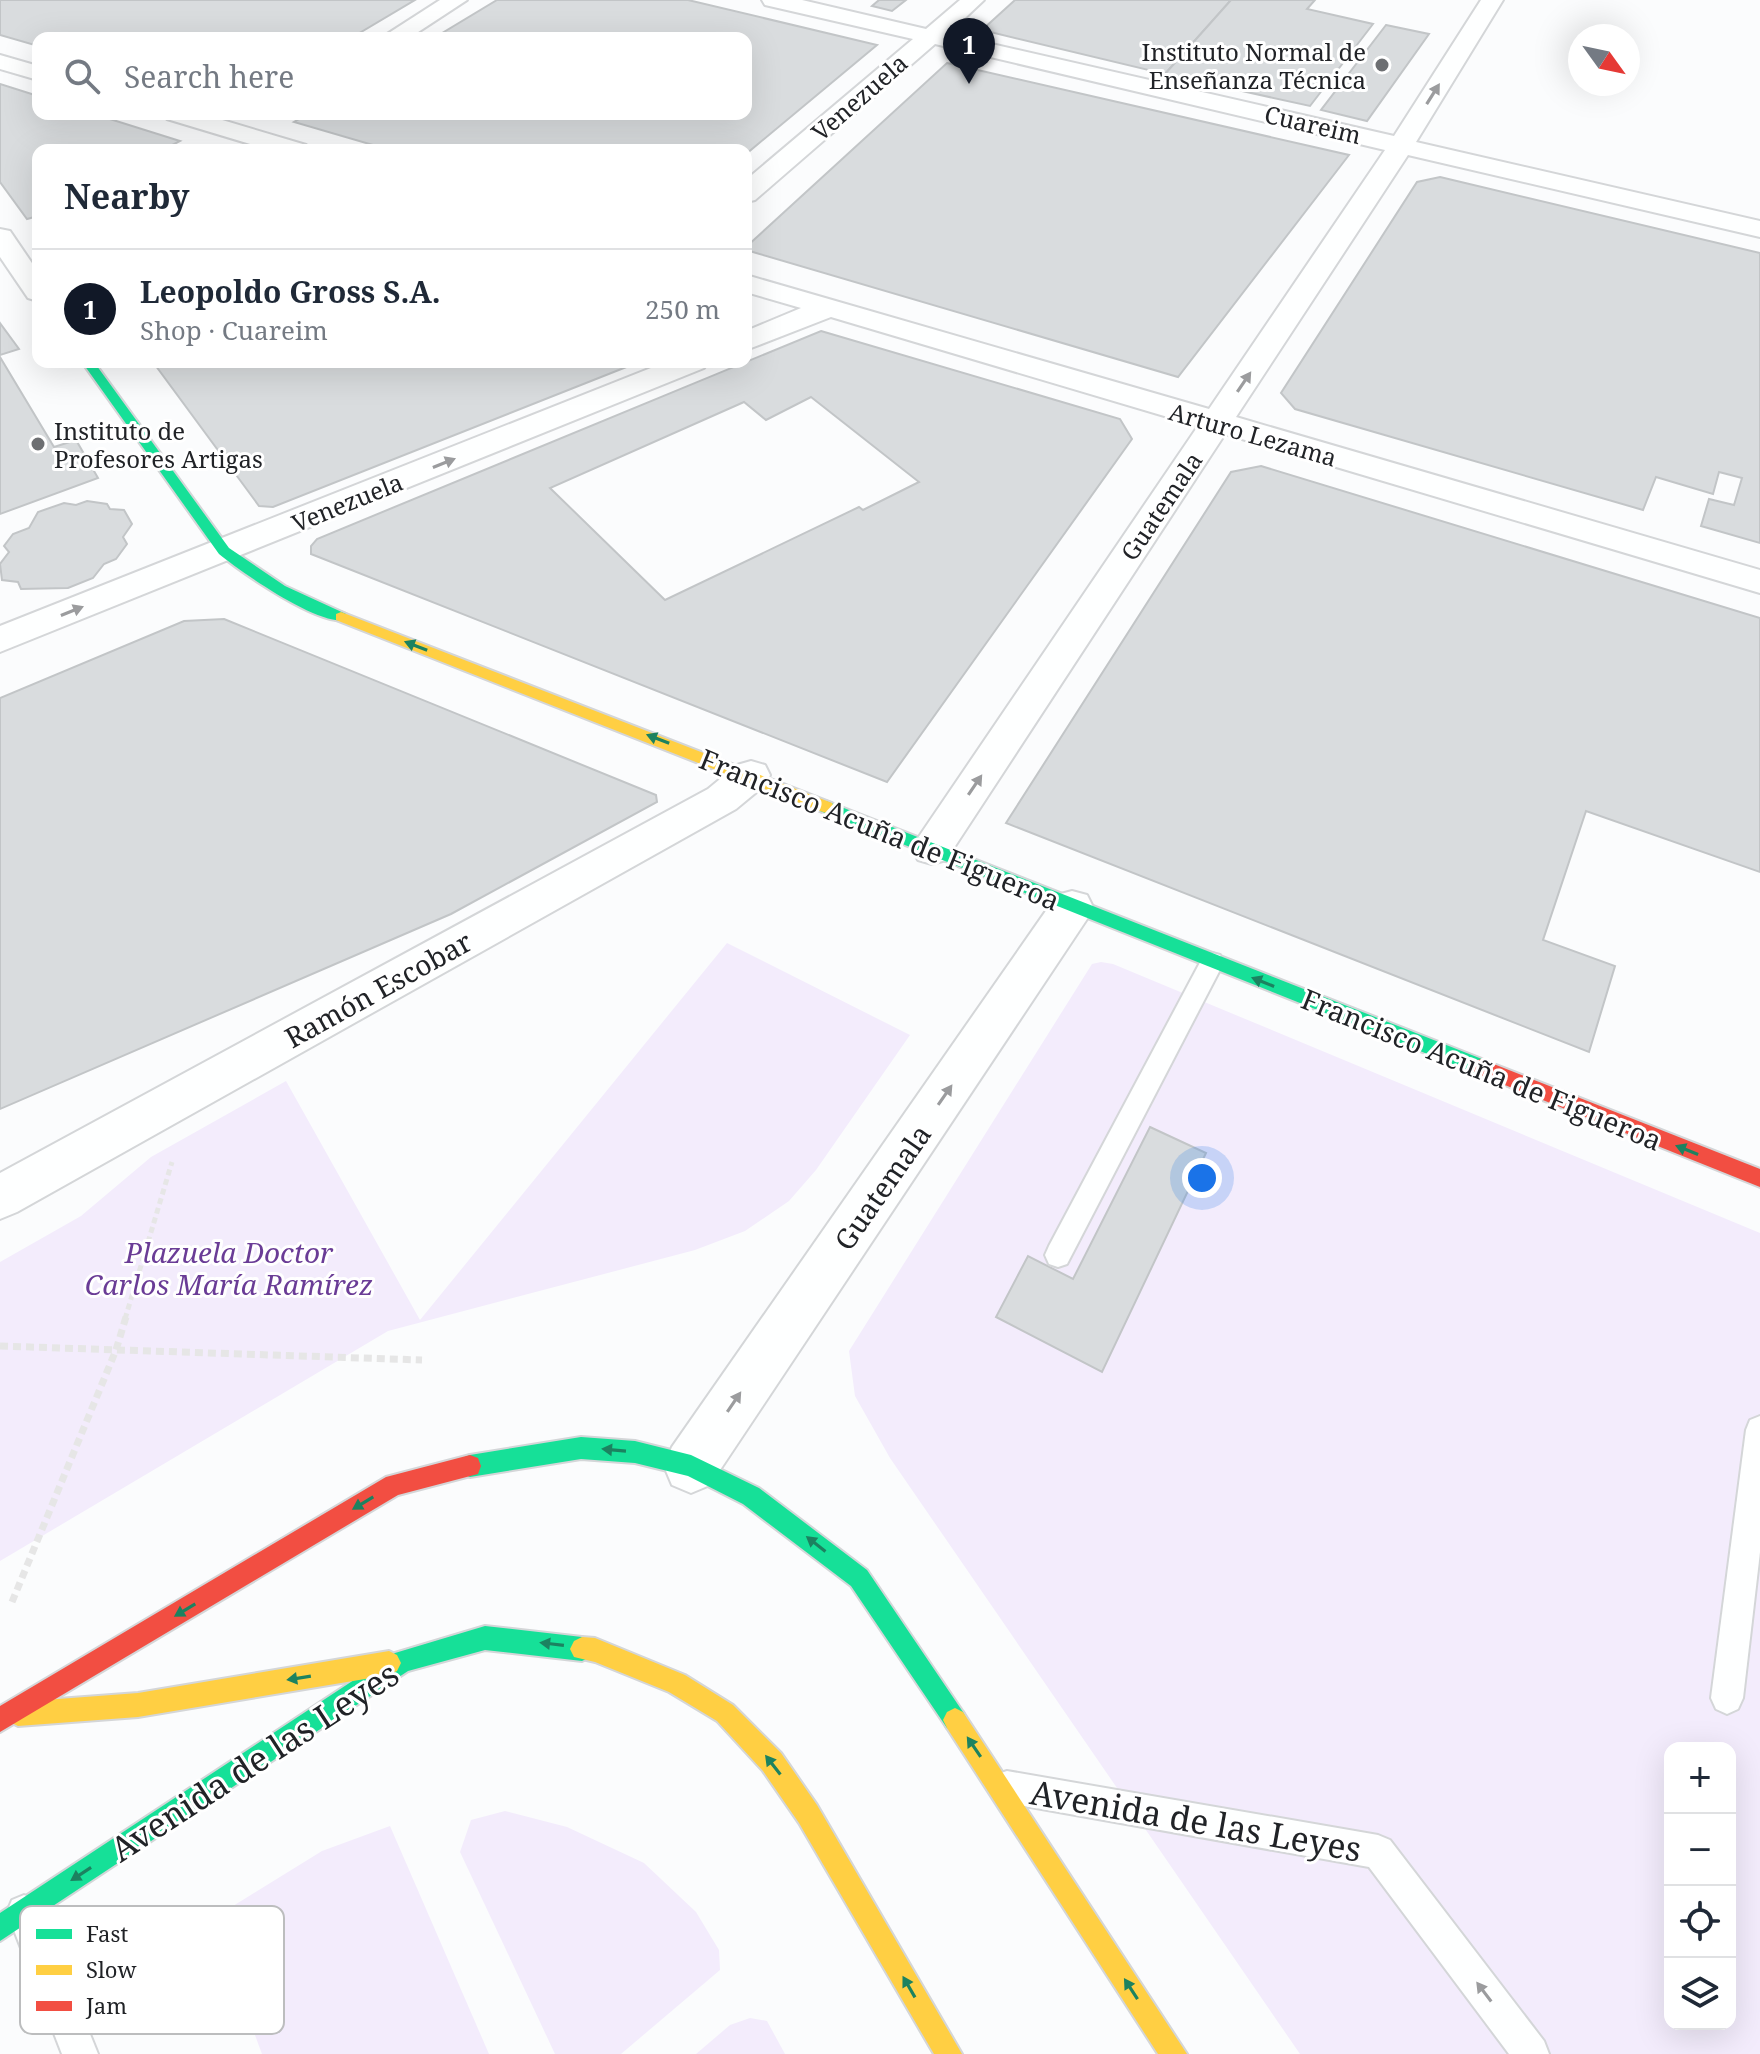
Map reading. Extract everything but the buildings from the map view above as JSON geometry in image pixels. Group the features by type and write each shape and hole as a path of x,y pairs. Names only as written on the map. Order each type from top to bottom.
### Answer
{"street":[{"path":"403,32 456,0"},
{"name":"Cuareim","path":"773,0 1760,229"},
{"name":"Venezuela","path":"752,189 973,0"},
{"name":"Guatemala","path":"932,849 1402,144 1492,0"},
{"path":"0,62 32,71"},
{"path":"197,120 277,144"},
{"path":"219,144 258,120"},
{"path":"0,237 20,268"},
{"name":"Arturo Lezama","path":"752,285 1760,582"},
{"path":"752,339 828,308"},
{"name":"Francisco Acuña de Figueroa","path":"92,368 224,551 248,571 302,602 751,775 1072,907 1760,1178"},
{"name":"Venezuela","path":"0,640 678,368"},
{"name":"Ramón Escobar","path":"0,1197 722,799 751,775"},
{"name":"Guatemala","path":"691,1466 1072,907"},
{"name":"Avenida de las Leyes","path":"4,1717 394,1485 499,1459 581,1448 635,1452 691,1466 751,1496 859,1578 1000,1786 1174,2054"},
{"name":"Avenida de las Leyes","path":"33,1906 403,1661 485,1638 595,1650 677,1683 725,1713 772,1762 808,1814 949,2054"},
{"path":"4,1717 138,1705 403,1661"}],"lane":[{"path":"1058,1255 1212,962"},
{"path":"1727,1698 1760,1430"},
{"name":"Avenida de las Leyes","path":"1000,1786 1378,1852 1531,2054"},
{"path":"70,2034 80,2054"}],"path":[{"path":"12,1602 116,1350 176,1149"},
{"path":"0,1346 422,1360"}],"green space":[{"name":"Plazuela Doctor Carlos María Ramírez","path":"727,943 910,1035 816,1170 789,1201 745,1231 695,1250 388,1331 0,1561 0,1262 81,1216 151,1157 286,1081 420,1320"},
{"path":"1101,962 1113,964 1760,1233 1760,2054 1300,2054 890,1458 855,1396 849,1351 1092,964"},
{"path":"505,1811 567,1827 644,1863 696,1912 719,1950 720,1970 621,2054 555,2054 460,1852 471,1820"},
{"path":"390,1826 489,2054 262,2054 255,2034 284,2034 284,1906 233,1906 322,1851"},
{"path":"750,2018 767,2021 785,2054 696,2054 730,2025"}],"traffic: fast":[{"path":"92,368 224,551 280,589 341,617"},
{"path":"826,807 1481,1067"},
{"path":"470,1466 581,1448 635,1452 691,1466 751,1496 859,1578 955,1720"},
{"path":"33,1906 403,1661 485,1638 582,1649"},
{"path":"0,1928 20,1915"}],"traffic: slow":[{"path":"341,617 826,807"},
{"path":"582,1649 595,1650 677,1683 725,1713 772,1762 808,1814 949,2054"},
{"path":"18,1714 138,1705 389,1663"},
{"path":"955,1720 1174,2054"}],"traffic: jam":[{"path":"1481,1067 1760,1178"},
{"path":"0,1720 394,1485 470,1466"}],"place":[{"name":"Instituto Normal de Enseñanza Técnica","path":"1382,65"},
{"name":"Leopoldo Gross S.A.","path":"969,84"},
{"name":"Instituto de Profesores Artigas","path":"38,444"}]}
